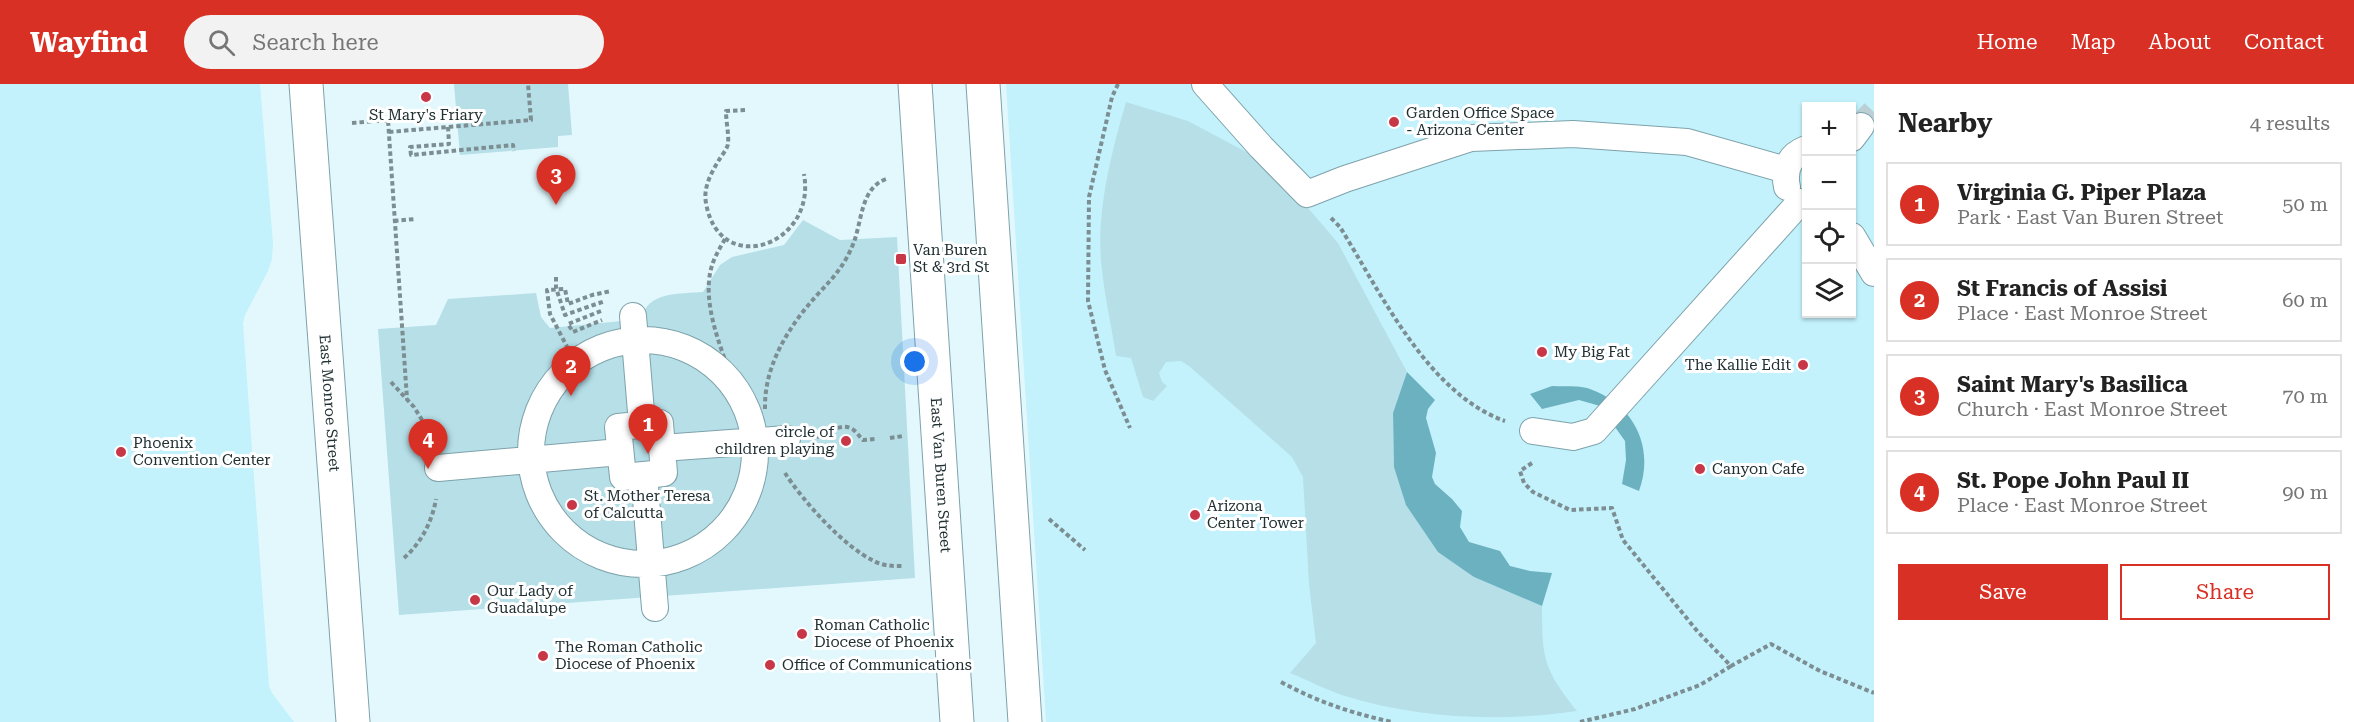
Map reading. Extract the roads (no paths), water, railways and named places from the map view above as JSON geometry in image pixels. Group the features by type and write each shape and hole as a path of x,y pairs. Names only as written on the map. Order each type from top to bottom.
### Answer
{"main road":[{"name":"East Monroe Street","path":"306,84 353,722"},
{"name":"East Van Buren Street","path":"915,84 957,722"},
{"path":"983,84 1025,722"}],"street":[{"path":"1205,84 1307,194 1345,179 1471,138 1574,134 1687,142 1786,170"},
{"path":"1802,152 1792,158 1786,170 1787,189 1802,202"},
{"path":"1533,431 1573,437 1594,431 1802,204"},
{"path":"1856,244 1874,273"},
{"path":"626,321 603,347 575,362 558,378 545,396 537,417 532,439 531,461 541,499 561,528 570,536 591,551 614,561 652,565 692,554 718,536 739,510 771,440"},
{"path":"626,321 710,361 735,387 750,416 771,440"},
{"path":"626,321 642,424"},
{"path":"660,423 662,448 664,473 623,477 618,427 660,423"},
{"path":"662,448 771,440"},
{"path":"438,468 620,452"},
{"path":"644,475 655,608"}],"tunnel":[{"path":"1861,126 1874,112"}],"place":[{"name":"St Mary's Friary","path":"426,97"},
{"name":"Garden Office Space - Arizona Center","path":"1394,122"},
{"name":"Saint Mary's Basilica","path":"556,205"},
{"name":"Van Buren St & 3rd St","path":"901,259"},
{"name":"My Big Fat","path":"1542,352"},
{"name":"The Kallie Edit","path":"1803,365"},
{"name":"St Francis of Assisi","path":"571,396"},
{"name":"circle of children playing","path":"846,441"},
{"name":"Phoenix Convention Center","path":"121,452"},
{"name":"Virginia G. Piper Plaza","path":"648,454"},
{"name":"St. Pope John Paul II","path":"428,469"},
{"name":"Canyon Cafe","path":"1700,469"},
{"name":"St. Mother Teresa of Calcutta","path":"572,505"},
{"name":"Arizona Center Tower","path":"1195,515"},
{"name":"Our Lady of Guadalupe","path":"475,600"},
{"name":"Roman Catholic Diocese of Phoenix","path":"802,634"},
{"name":"The Roman Catholic Diocese of Phoenix","path":"543,656"},
{"name":"Office of Communications","path":"770,665"}]}
